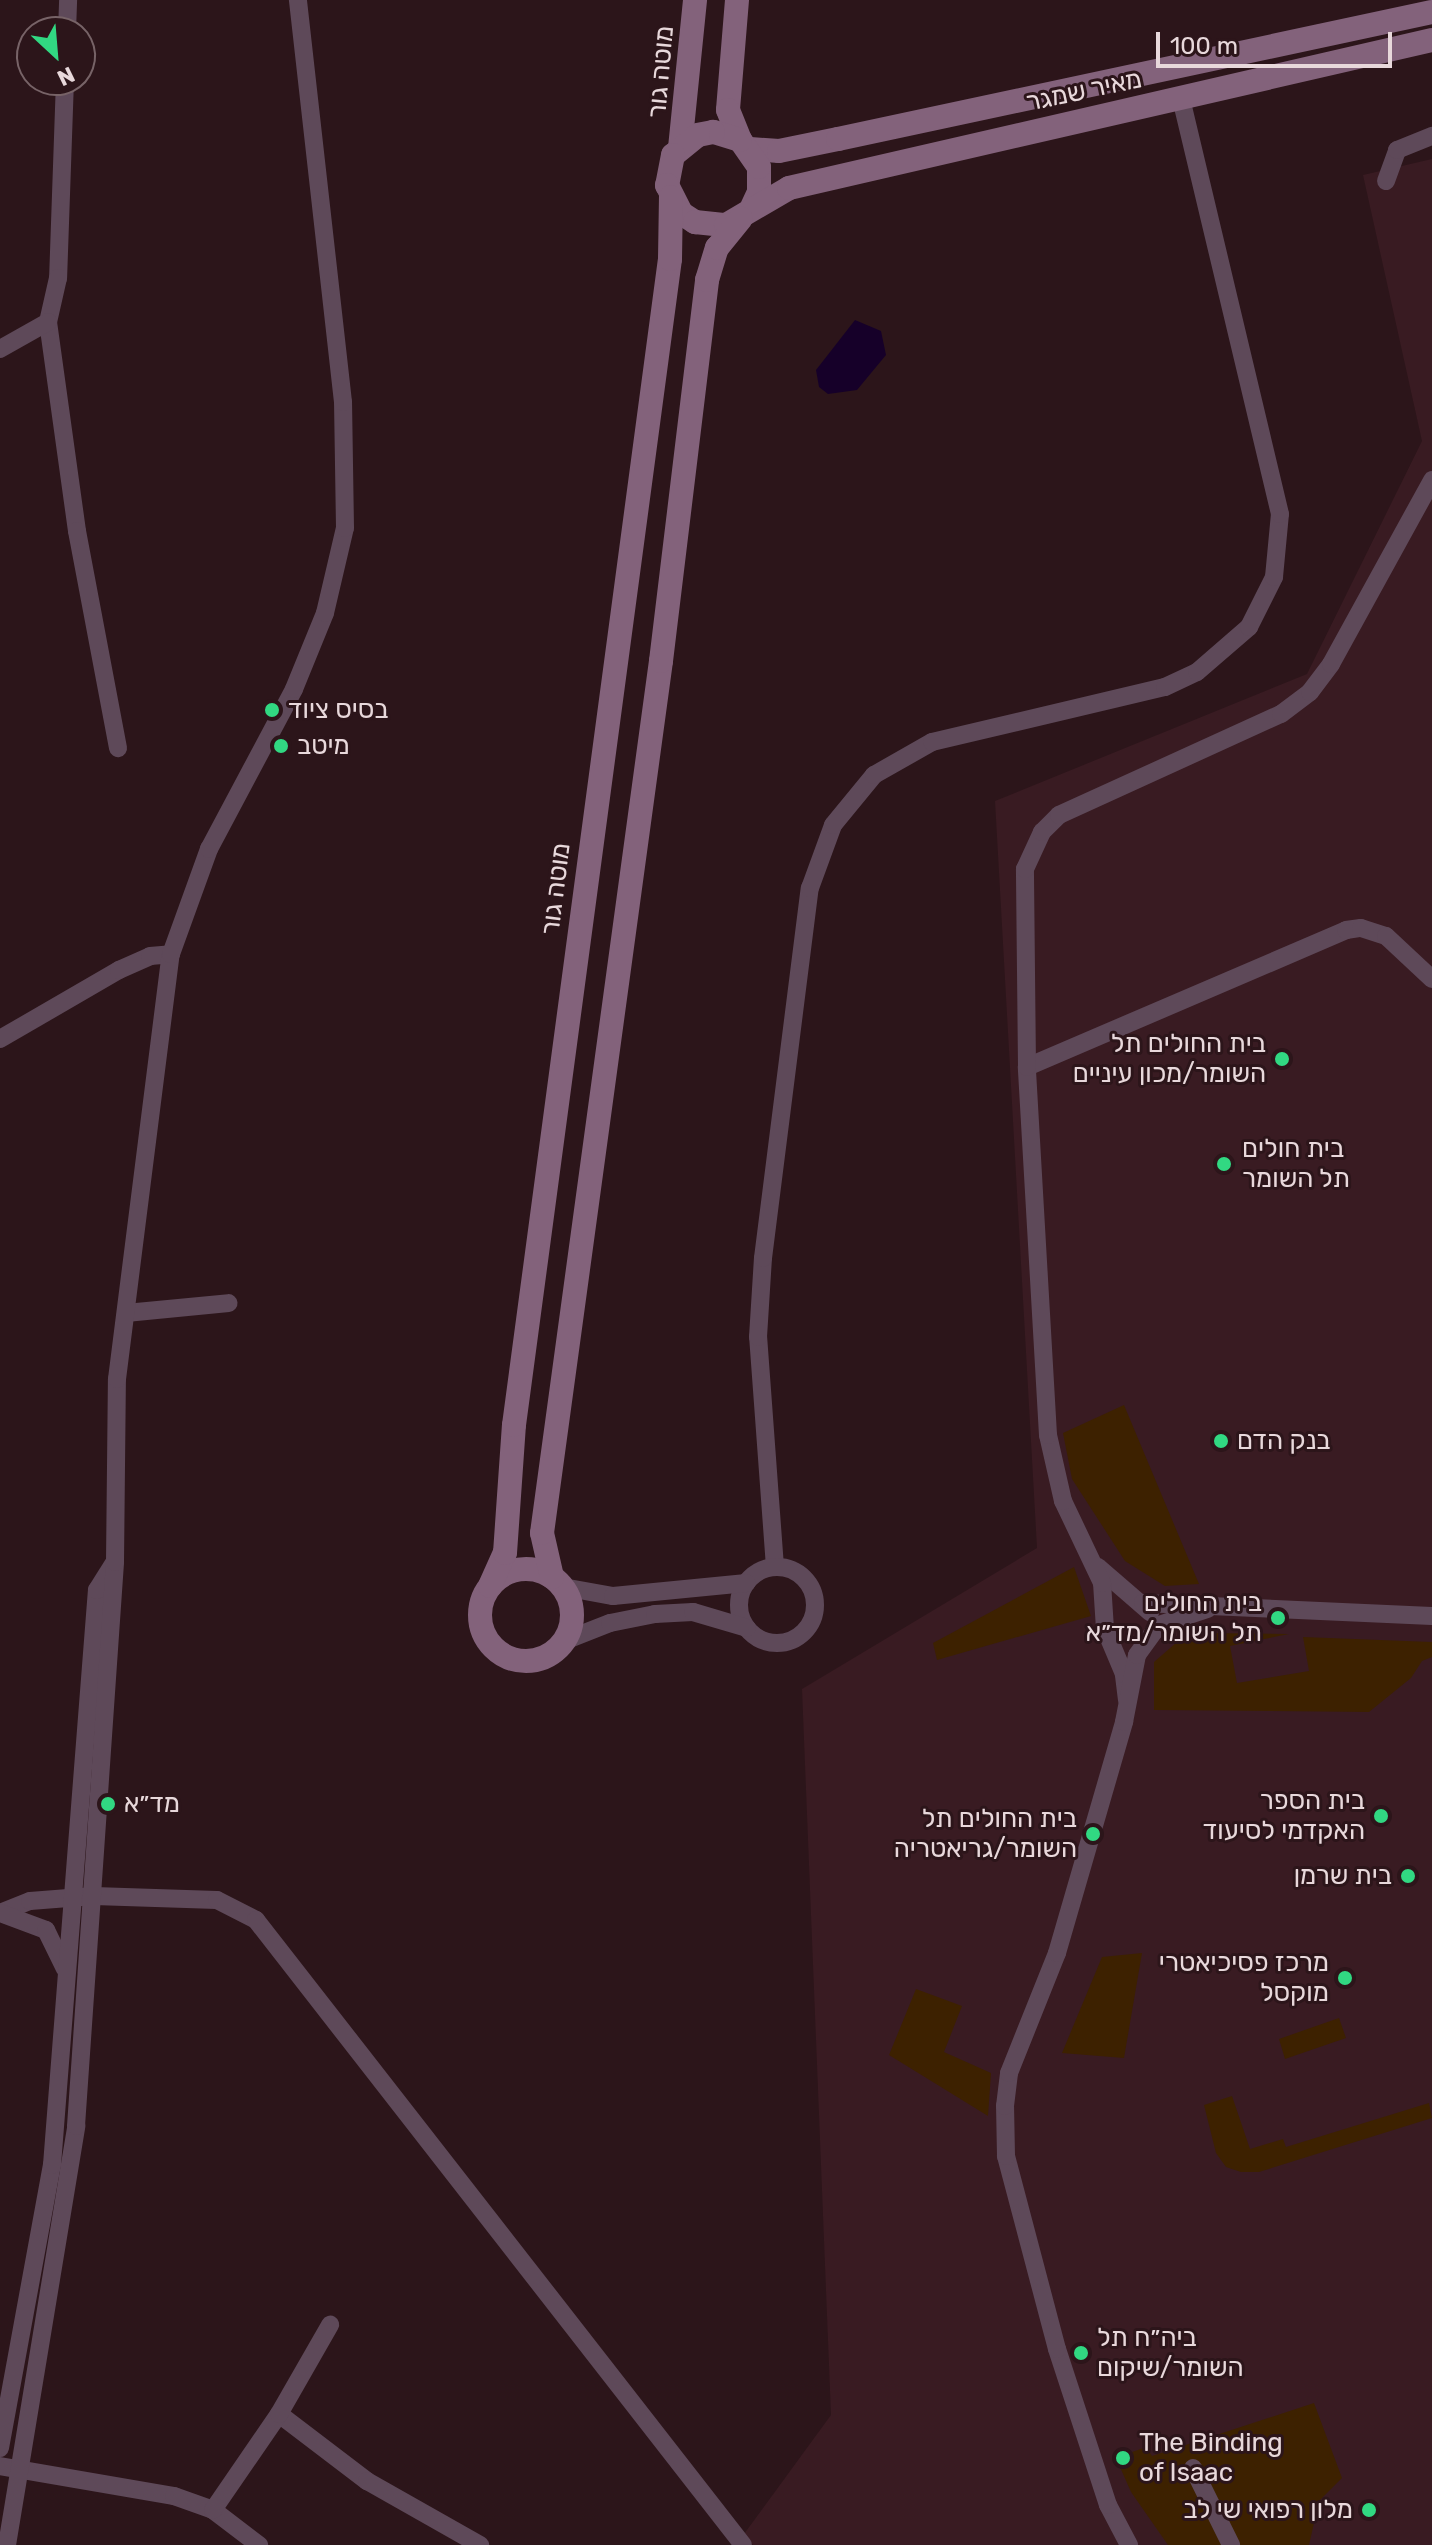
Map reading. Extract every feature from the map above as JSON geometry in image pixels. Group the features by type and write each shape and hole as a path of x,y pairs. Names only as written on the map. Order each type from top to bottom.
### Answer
{"street":[{"path":"7,2545 76,2126 115,1562 117,1379 171,954 209,849 310,651 325,613 345,528 343,402 298,0"},
{"name":"מוטה גור","path":"680,148 695,0"},
{"path":"564,1641 573,1619 557,1582 542,1533 661,661 707,280 717,248 746,212 761,177 728,110 737,0"},
{"name":"מאיר שמגר","path":"745,145 779,151 1432,12"},
{"name":"מאיר שמגר","path":"746,212 789,188 1432,40"},
{"path":"64,96 58,278 48,322 77,531 118,748"},
{"path":"775,1567 758,1337 763,1258 810,888 833,825 874,775 932,742 1165,687 1197,672 1249,627 1274,577 1280,514 1181,99"},
{"path":"745,145 713,132 680,148 668,170 671,197 695,222 726,225 746,212"},
{"path":"1386,181 1397,150 1432,136"},
{"name":"מוטה גור","path":"564,1641 543,1658 528,1661 499,1653 480,1622 490,1586 505,1553 514,1425 670,259 671,197"},
{"path":"0,349 48,322"},
{"path":"1127,1700 1104,1619 1106,1598 1096,1565 1063,1501 1048,1435 1027,1067 1025,869 1042,832 1081,803 1271,719 1310,692 1432,480"},
{"path":"1027,1067 1346,930 1386,936 1432,979"},
{"path":"0,1039 119,970 150,956 171,954"},
{"path":"126,1313 229,1303"},
{"path":"0,2448 52,2165 97,1590 115,1562"},
{"path":"1096,1565 1151,1615 1057,1953 1009,2073 1003,2131 1057,2349 1108,2505 1129,2545"},
{"path":"490,1586 522,1569 557,1582 613,1596 746,1583 775,1567 797,1573 809,1584 815,1606 811,1622 801,1634 779,1643 759,1639 747,1628 693,1612 655,1614 610,1623 564,1641"},
{"path":"746,1583 739,1604 747,1628"},
{"path":"1104,1619 1112,1604 1137,1601 1207,1609 1432,1616"},
{"path":"1110,1638 1130,1646 1172,1618 1207,1609"},
{"path":"0,1913 30,1901 94,1896 217,1900 256,1920 743,2545"},
{"path":"0,1913 46,1930 67,1976"},
{"path":"213,2510 279,2414 330,2325"},
{"path":"279,2414 367,2481 480,2545"},
{"path":"0,2466 174,2496 213,2510 259,2545"},
{"path":"1193,2468 1231,2545"}],"shaded area":[{"name":"בית חולים תל השומר","path":"1432,159 1432,2545 753,2545 744,2534 831,2415 802,1689 1037,1548 995,801 1307,674 1422,441 1363,175"},
{"path":"855,320 881,331 886,355 857,390 828,394 819,387 816,370"},
{"path":"1124,1405 1199,1584 1165,1586 1125,1561 1072,1479 1063,1433"},
{"path":"1074,1567 1091,1616 937,1660 933,1643"},
{"path":"1206,1633 1289,1634 1230,1646 1237,1683 1309,1671 1303,1637 1432,1642 1432,1657 1422,1661 1411,1678 1369,1712 1154,1710 1154,1662 1184,1636"},
{"path":"1142,1953 1124,2058 1062,2053 1102,1957"},
{"path":"916,1989 962,2006 944,2052 991,2073 988,2116 889,2055"},
{"path":"1339,2018 1346,2038 1285,2059 1279,2039"},
{"path":"1232,2096 1250,2149 1283,2139 1286,2147 1429,2103 1432,2118 1259,2172 1241,2172 1226,2167 1216,2153 1204,2105"},
{"path":"1314,2403 1342,2478 1319,2501 1309,2545 1168,2545 1131,2492 1116,2458 1146,2447 1152,2456"}],"place":[{"name":"בסיס ציוד","path":"272,710"},
{"name":"מיטב","path":"281,746"},
{"name":"בית החולים תל השומר/מכון עיניים","path":"1282,1059"},
{"name":"בית חולים תל השומר","path":"1224,1164"},
{"name":"בנק הדם","path":"1221,1441"},
{"name":"בית החולים תל השומר/מד״א","path":"1278,1618"},
{"name":"מד״א","path":"108,1804"},
{"name":"בית הספר האקדמי לסיעוד","path":"1381,1816"},
{"name":"בית החולים תל השומר/גריאטריה","path":"1093,1834"},
{"name":"בית שרמן","path":"1408,1876"},
{"name":"מרכז פסיכיאטרי מוקסל","path":"1345,1978"},
{"name":"ביה״ח תל השומר/שיקום","path":"1081,2353"},
{"name":"The Binding of Isaac","path":"1123,2458"},
{"name":"מלון רפואי שי לב","path":"1369,2510"}]}
